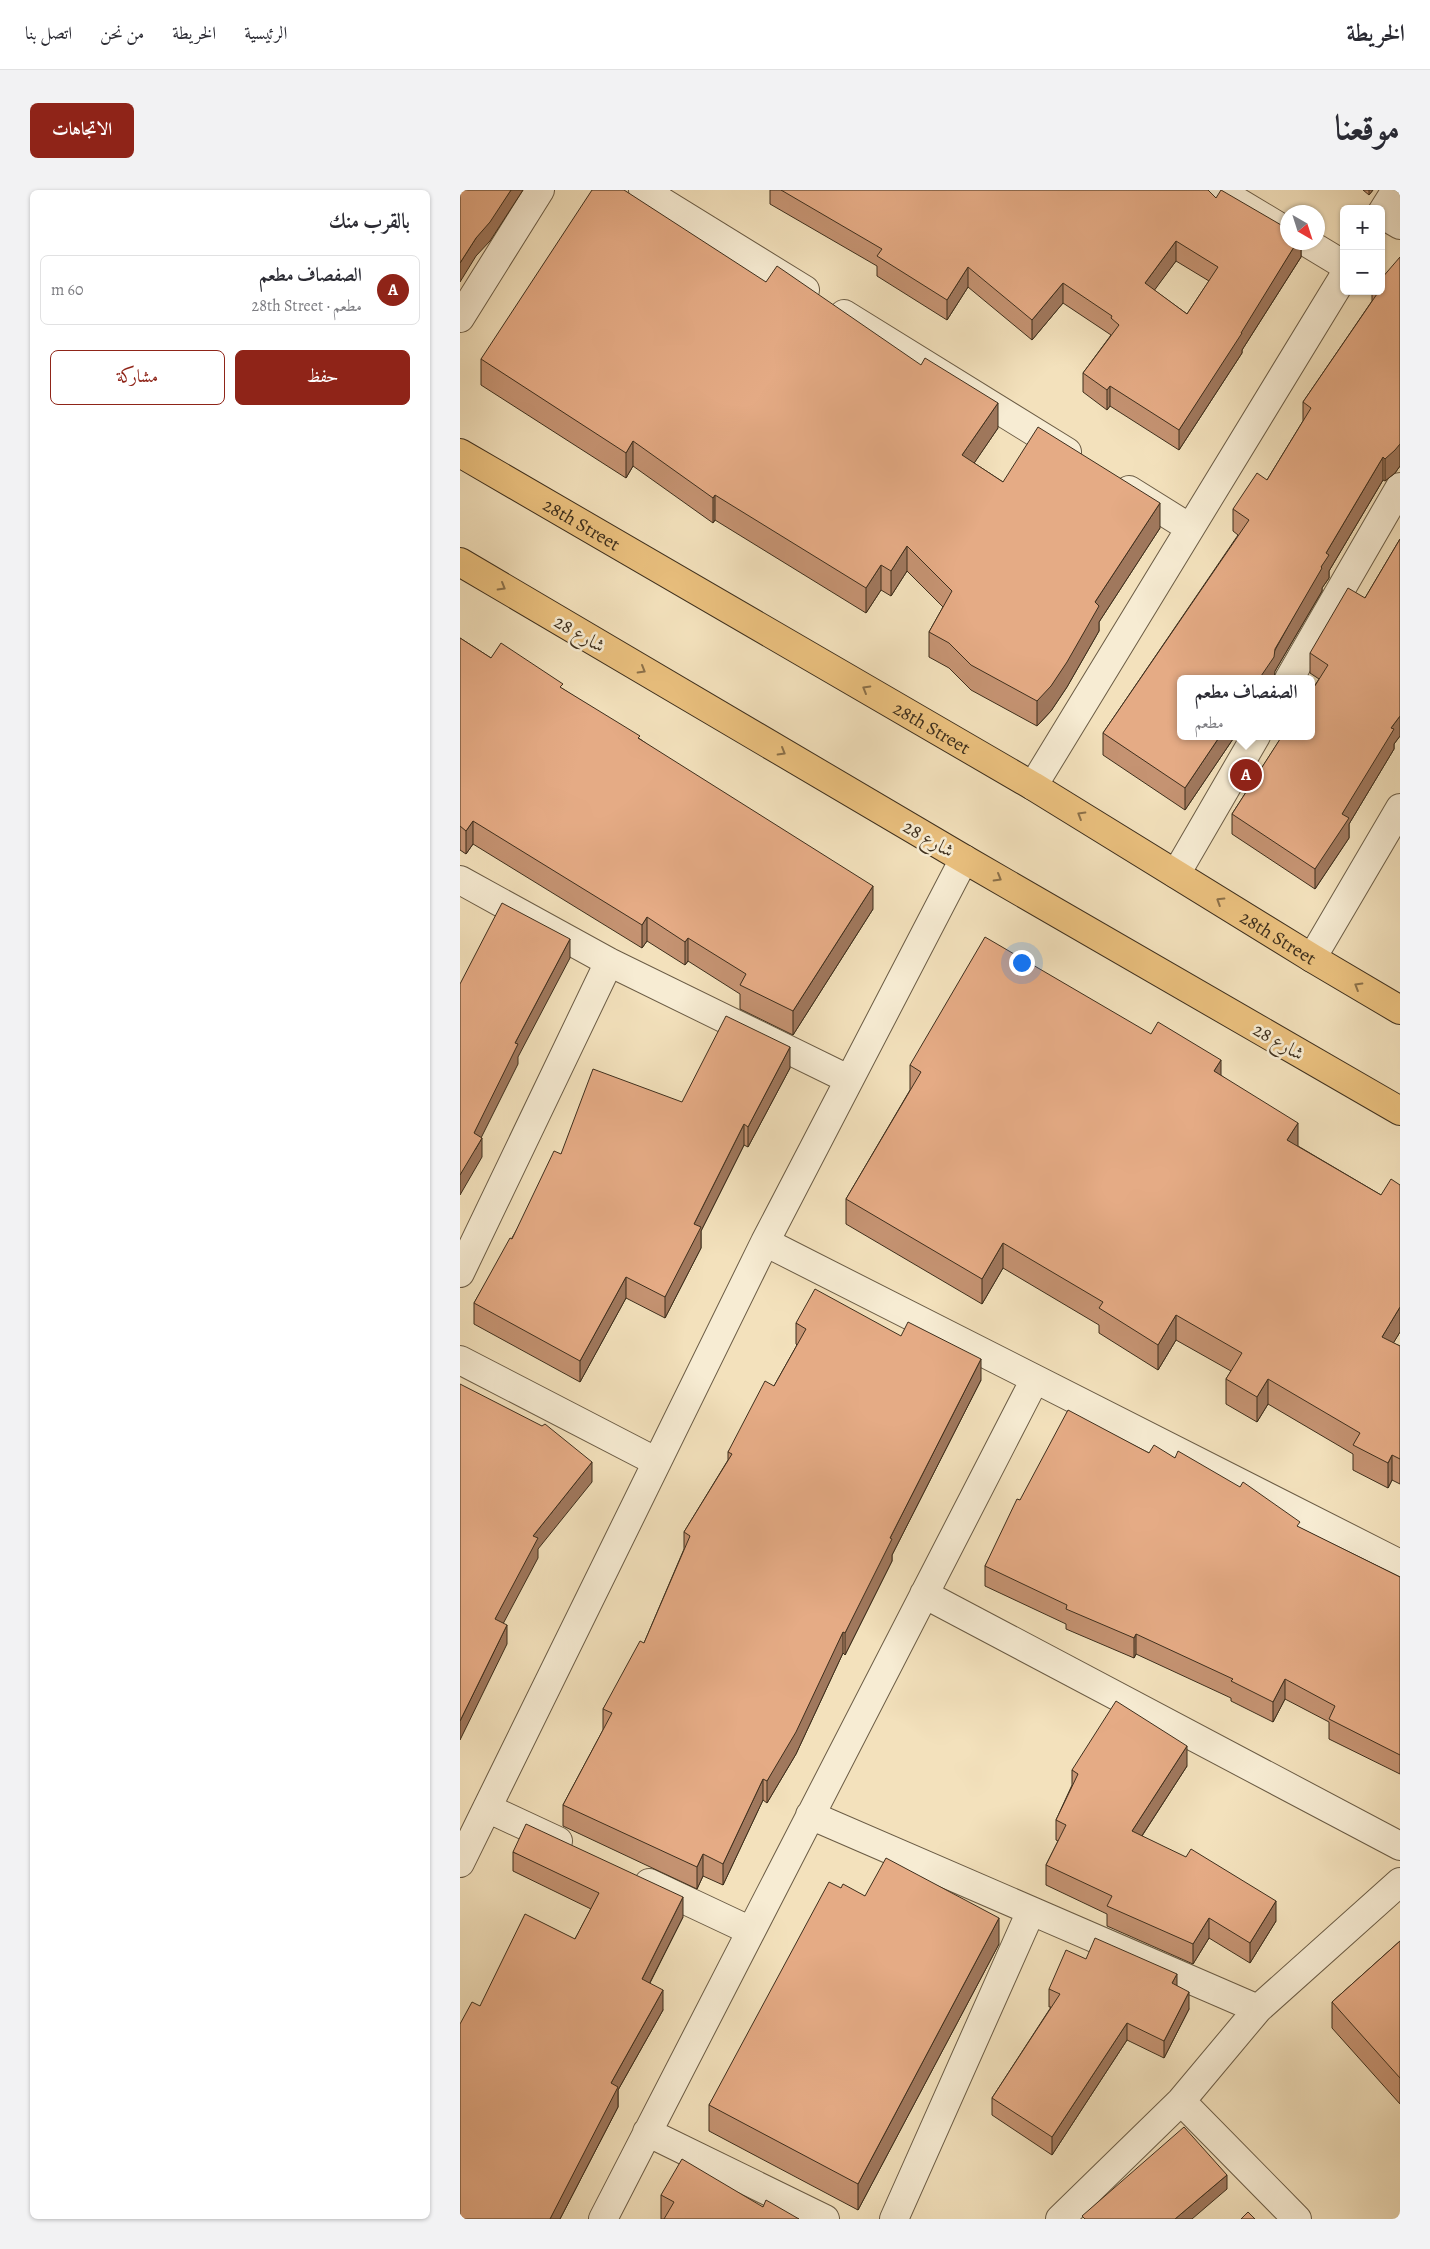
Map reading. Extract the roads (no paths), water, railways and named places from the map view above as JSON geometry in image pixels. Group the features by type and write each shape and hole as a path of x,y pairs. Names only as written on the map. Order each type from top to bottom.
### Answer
{"main road":[{"name":"28th Street","path":"460,453 1033,786 1400,1010"},
{"name":"شارع 28","path":"460,562 964,859 1400,1111"}],"street":[{"path":"460,318 540,190"},
{"path":"643,190 1190,528"},
{"path":"1218,190 1280,227"},
{"path":"1396,190 1381,214 1400,225"},
{"path":"1319,250 1340,263"},
{"path":"1033,786 1340,283"},
{"path":"1291,675 1400,487"},
{"path":"1176,874 1254,740"},
{"path":"1312,958 1400,808"},
{"path":"460,1863 765,1242 848,1079 964,859"},
{"path":"460,880 609,962 848,1079"},
{"path":"460,1273 609,962"},
{"path":"765,1242 1400,1564"},
{"path":"460,1360 657,1462"},
{"path":"603,2219 1035,1379"},
{"path":"924,1594 1400,1846"},
{"path":"487,1808 584,1853"},
{"path":"810,1816 1258,2009"},
{"path":"628,1873 751,1931"},
{"path":"1060,2219 1180,2101 1258,2009 1400,1882"},
{"path":"894,2219 1031,1911"},
{"path":"1180,2101 1297,2219"},
{"path":"647,2132 825,2219"}],"place":[{"name":"الصفصاف مطعم","path":"1246,775"}]}
